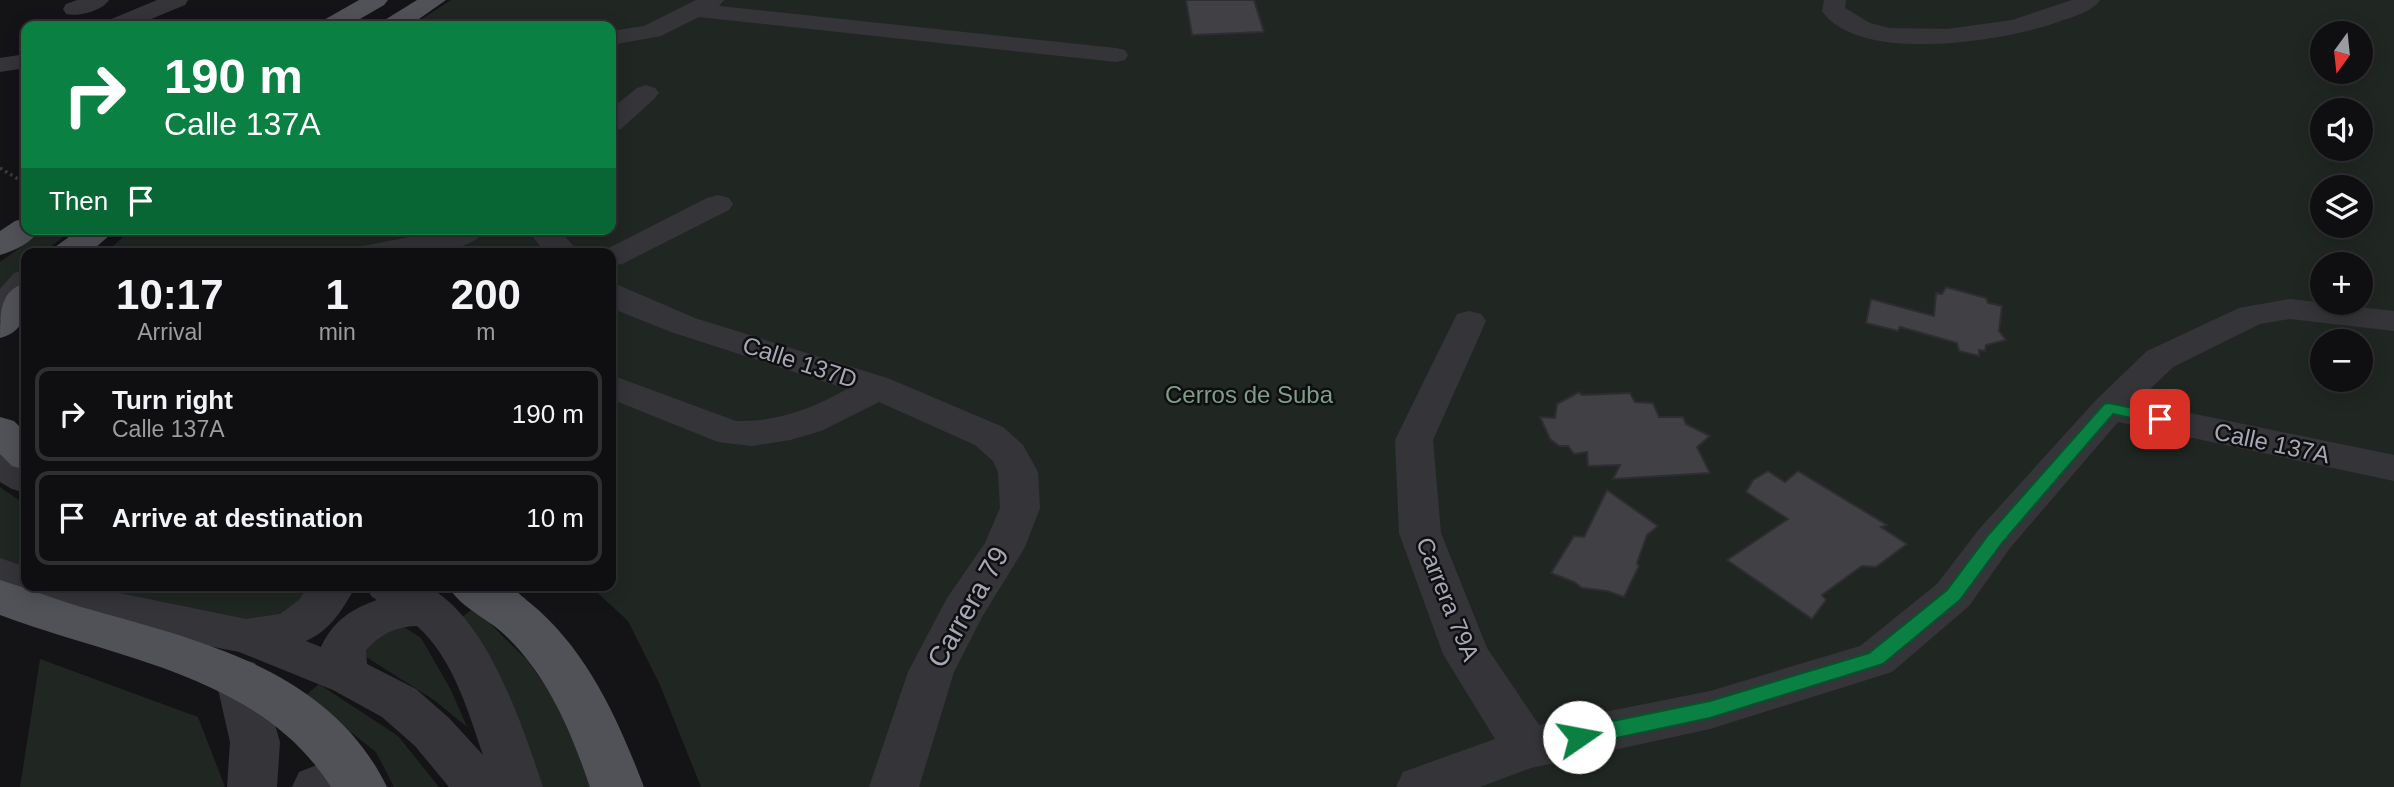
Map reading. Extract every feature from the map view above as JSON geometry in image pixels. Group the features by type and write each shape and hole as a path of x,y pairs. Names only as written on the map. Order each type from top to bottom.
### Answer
{"main road":[{"path":"340,21 376,0"},
{"path":"400,21 434,0"},
{"path":"0,233 21,224"},
{"path":"0,245 21,231"},
{"path":"75,248 93,235"},
{"path":"0,327 21,300"},
{"path":"0,430 21,452"},
{"path":"479,591 539,636 562,667 579,698 617,787"},
{"path":"0,597 77,624 179,653 242,656 286,705 336,748 345,786"}],"street":[{"path":"74,9 98,0"},
{"path":"124,21 177,0"},
{"path":"353,21 388,0"},
{"path":"389,21 424,0"},
{"path":"1835,0 1833,11 1864,29 1905,38 1938,37 2011,27 2073,10 2089,0"},
{"path":"616,38 642,37 664,29 703,5 1116,55"},
{"path":"0,65 21,62"},
{"path":"616,119 646,93"},
{"path":"616,255 718,204"},
{"path":"0,254 28,235"},
{"path":"63,248 82,235"},
{"path":"546,235 558,248"},
{"path":"0,310 21,286"},
{"name":"Calle 137D","path":"616,296 622,301 683,325 877,387 989,436"},
{"path":"1420,787 1527,748 1710,710 1876,659 1954,595 1996,538 2109,408 2160,359 2251,315 2290,309 2394,321"},
{"name":"Carrera 79A","path":"1469,321 1414,440 1420,533 1466,654 1527,748"},
{"path":"616,388 731,432 752,434 788,429 839,412 877,387"},
{"name":"Calle 137A","path":"2109,408 2312,453 2394,468"},
{"name":"Carrera 79","path":"894,787 930,671 963,610 1004,547 1020,508 1018,472 1009,454 989,436"},
{"path":"0,464 21,477"},
{"path":"0,574 21,581"},
{"path":"50,591 242,656 350,677 399,703 432,732 470,776 475,787"},
{"path":"242,656 300,624 321,607 331,591"},
{"path":"402,591 429,611 459,645 491,705 518,787"},
{"path":"350,677 344,665 343,650 352,636 380,616 404,609 429,611"},
{"path":"242,656 255,741 252,787"}],"lane":[{"path":"400,248 464,235"}],"path":[{"path":"0,168 21,181"}],"green space":[{"name":"Cerros de Suba","path":"451,0 2394,0 2394,787 701,787 660,685 628,621 595,591 616,591 616,248 111,248 125,235 616,235 616,21 419,21"},
{"path":"38,235 66,235 49,248 21,248 21,271 0,290 0,262"},
{"path":"0,487 21,502 21,570 0,563"},
{"path":"91,591 316,591 315,597 262,626"},
{"path":"474,608 527,660 571,722 592,787 537,787 459,619"},
{"path":"404,627 421,638 451,690 467,727 434,700 363,655 373,638"},
{"path":"40,659 198,717 225,787 20,787"},
{"path":"319,684 398,736 439,787 394,787 376,752 305,696"}],"building":[{"path":"1186,0 1254,0 1264,32 1192,35"},
{"path":"1946,287 1986,298 1988,303 2002,306 1999,331 2006,340 1986,345 1985,351 1979,350 1979,356 1959,351 1957,343 1900,327 1898,331 1866,323 1871,299 1934,316 1936,293 1942,294"},
{"path":"1579,392 1582,395 1630,393 1635,402 1653,403 1659,417 1683,417 1686,424 1710,436 1697,447 1710,473 1613,479 1620,465 1588,466 1587,452 1574,454 1568,446 1559,446 1550,439 1540,417 1555,418 1557,404"},
{"path":"1768,471 1785,482 1798,471 1887,525 1881,527 1907,544 1876,567 1862,566 1822,595 1826,600 1812,619 1727,560 1788,519 1746,492 1753,480"},
{"path":"1607,490 1658,526 1647,535 1637,563 1639,566 1624,597 1607,591 1582,588 1551,573 1574,536 1584,537"}],"route":[{"path":"1579,737 1710,710 1876,659 1954,595 1996,538 2109,408 2160,419"}]}
